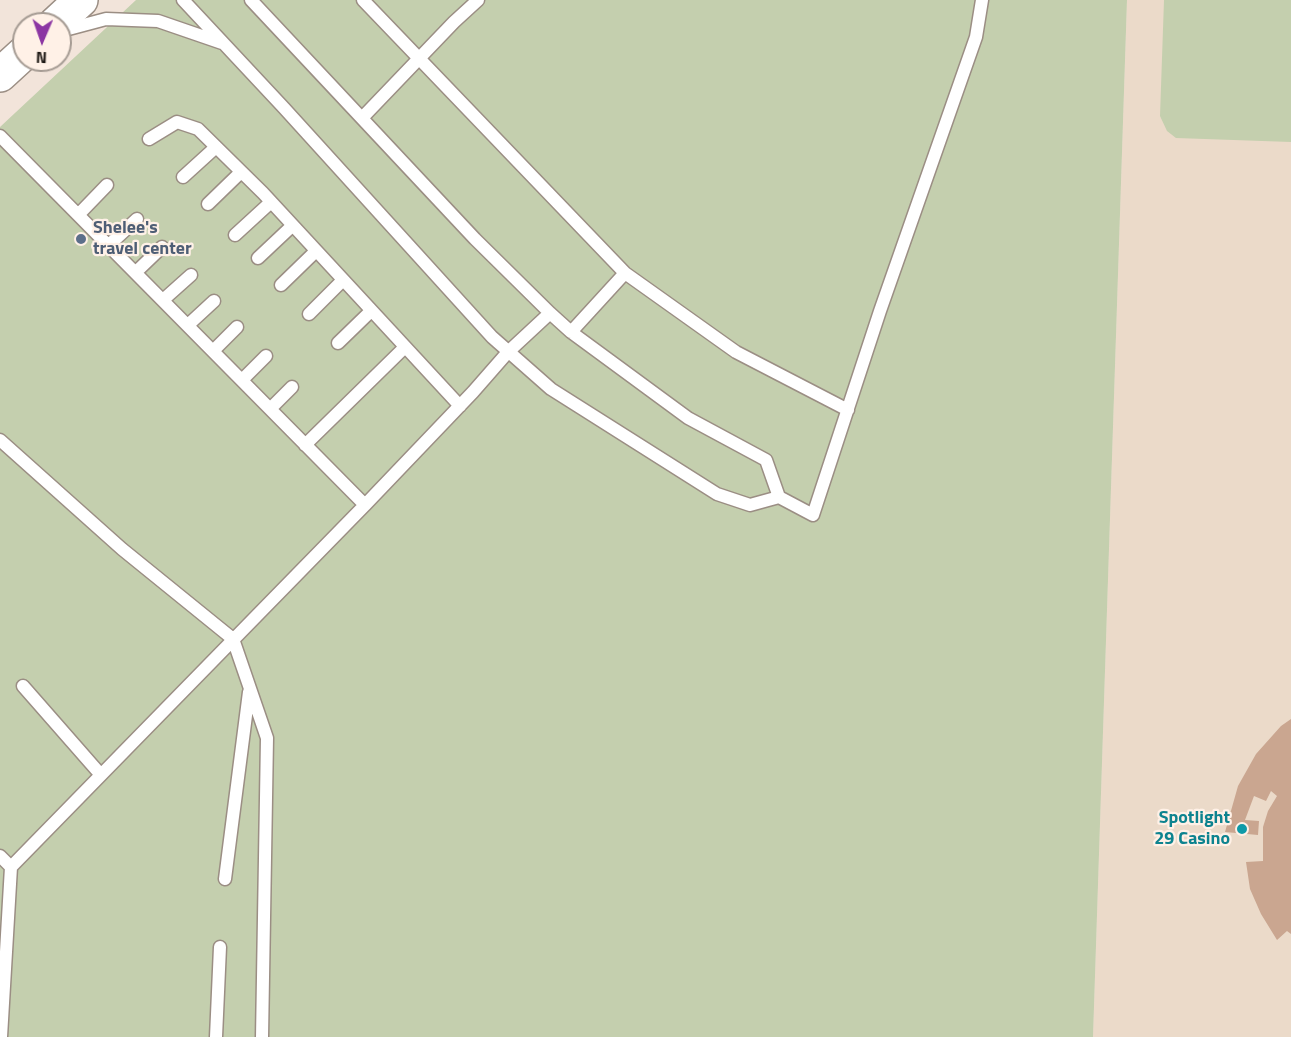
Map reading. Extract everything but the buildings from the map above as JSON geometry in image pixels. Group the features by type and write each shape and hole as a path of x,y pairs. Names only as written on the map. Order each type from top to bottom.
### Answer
{"main road":[{"path":"68,12 81,0"},
{"path":"0,75 12,64"}],"lane":[{"path":"183,0 492,337 551,389 717,494 750,505 779,497"},
{"path":"251,0 475,239 550,313 571,332 688,417 766,460 779,497 813,515 976,37 981,0"},
{"path":"363,0 624,273 736,352 848,410"},
{"path":"362,118 478,0"},
{"path":"72,29 106,20 158,21 225,44"},
{"path":"149,139 177,122 198,129 271,202 460,406"},
{"path":"0,136 364,505"},
{"path":"183,177 216,147"},
{"path":"208,204 241,171"},
{"path":"79,214 107,185"},
{"path":"235,235 271,202"},
{"path":"109,245 137,219"},
{"path":"258,258 292,226"},
{"path":"136,272 162,247"},
{"path":"281,285 316,250"},
{"path":"571,332 624,273"},
{"path":"163,300 191,275"},
{"path":"309,314 343,280"},
{"path":"188,325 214,301"},
{"path":"338,343 371,310"},
{"path":"1,1037 11,867 460,406 508,352 550,313"},
{"path":"213,351 237,327"},
{"path":"305,445 405,347"},
{"path":"242,380 266,356"},
{"path":"270,409 292,387"},
{"path":"0,440 122,549 233,639 267,738 262,1037"},
{"path":"22,686 100,775"},
{"path":"225,879 250,688"},
{"path":"0,856 11,867"},
{"path":"216,1037 220,947"}],"shaded area":[{"path":"1127,0 1291,0 1291,1037 1093,1037"}],"green space":[{"path":"136,0 1127,0 1093,1037 0,1037 0,127 59,72 72,72 72,60"},
{"path":"1164,0 1291,0 1291,142 1176,138 1167,131 1160,116"}],"place":[{"name":"Shelee's travel center","path":"81,239"},
{"name":"Spotlight 29 Casino","path":"1242,829"}]}
